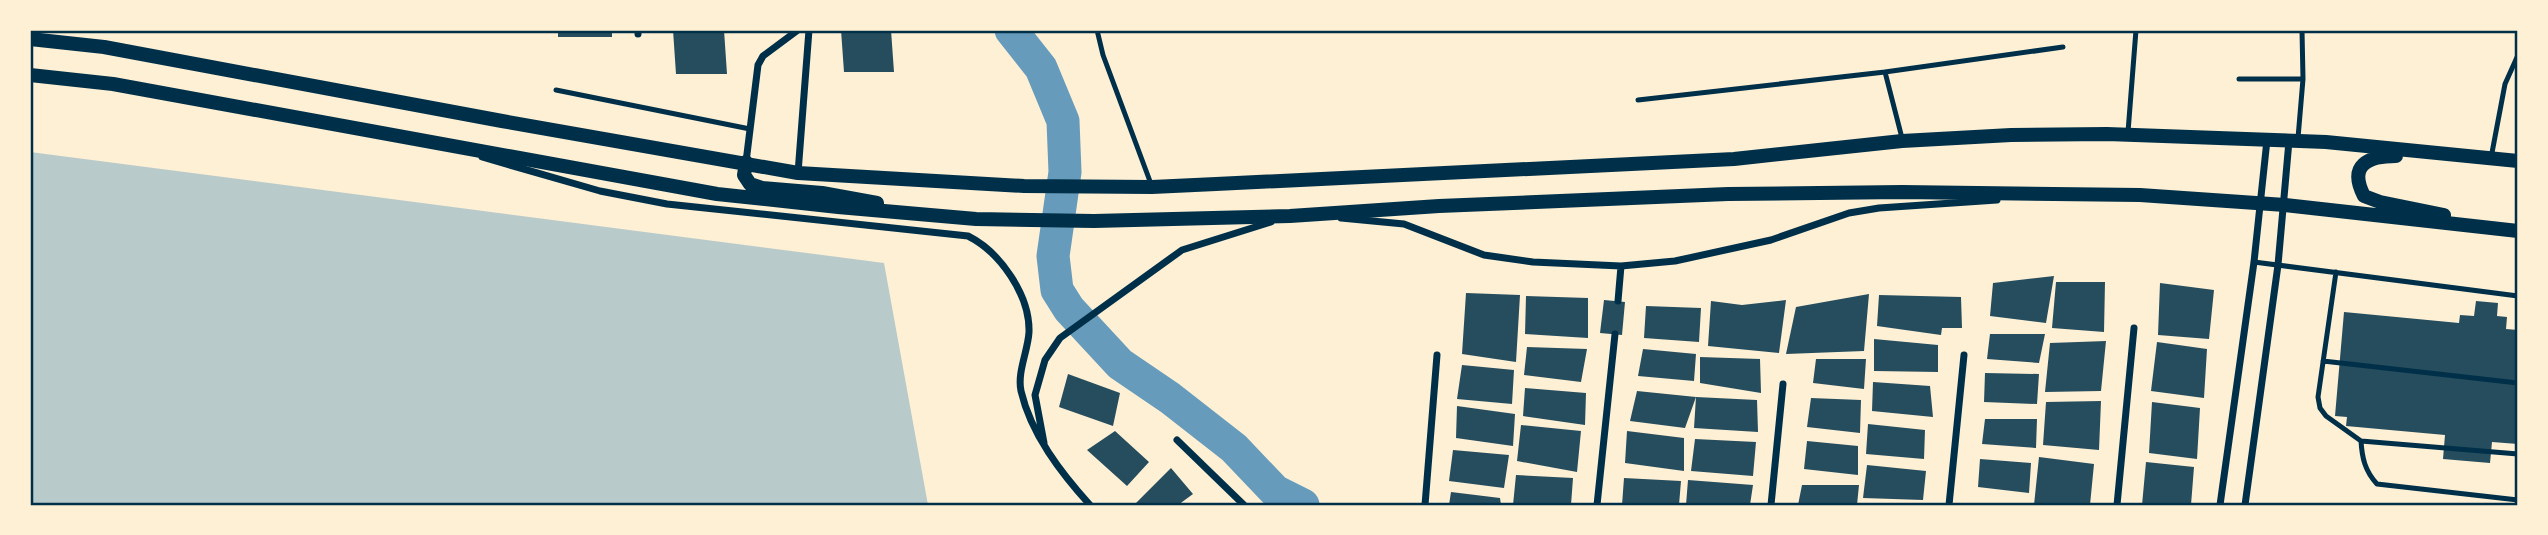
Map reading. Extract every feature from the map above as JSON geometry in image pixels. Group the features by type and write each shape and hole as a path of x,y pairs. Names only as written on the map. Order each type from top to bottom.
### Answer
{"main road":[{"path":"30,39 104,47 799,173 1024,186 1152,187 1734,159 1902,141 2011,135 2128,135 2293,141 2518,161"},
{"path":"30,75 113,84 717,194 976,219 1094,221 1290,216 1439,206 1728,194 1902,192 2140,195 2285,205 2518,231"},
{"path":"2485,157 2381,156 2368,160 2359,171 2358,185 2364,196 2380,202 2503,229"},
{"path":"746,162 744,175 750,184 762,188 822,193 976,219"}],"street":[{"path":"746,162 758,65 763,56 798,30"},
{"path":"799,173 809,30"},
{"path":"2220,505 2255,262 2267,140"},
{"path":"2245,505 2293,141"},
{"path":"448,147 587,188 667,204 968,236 985,245 1011,278 1026,309 1029,332 1020,387 1027,411 1065,477 1090,505"},
{"path":"1044,443 1035,394 1045,360 1060,338 1182,250 1290,216 1404,223 1484,255 1533,262 1621,266 1675,261 1747,246 1849,214 1879,208 2071,194"},
{"path":"1618,302 1621,266"},
{"path":"2117,505 2134,328"},
{"path":"1597,505 1615,334"},
{"path":"1425,505 1437,355"},
{"path":"1949,505 1964,355"},
{"path":"1771,505 1783,384"},
{"path":"1177,440 1244,505"}],"lane":[{"path":"1097,30 1103,55 1152,187"},
{"path":"2128,135 2136,30"},
{"path":"2293,141 2303,79 2302,30"},
{"path":"1638,100 1885,72 2063,47"},
{"path":"2485,157 2505,84 2518,55"},
{"path":"1885,72 1902,141"},
{"path":"2239,79 2303,79"},
{"path":"556,90 750,130"},
{"path":"2255,262 2518,296"},
{"path":"2336,272 2318,397 2320,408 2335,424 2361,441 2518,454"},
{"path":"2323,362 2518,383"},
{"path":"2361,441 2368,475 2377,484 2518,500"}],"shaded area":[{"path":"30,152 884,263 928,505 30,505"}],"building":[{"path":"558,30 612,30 612,37 558,37"},
{"path":"673,30 724,30 727,74 676,74"},
{"path":"841,30 891,30 894,72 844,72"},
{"path":"2054,276 2046,323 1990,316 1993,283"},
{"path":"2056,282 2105,282 2104,332 2052,328"},
{"path":"2160,283 2214,290 2209,339 2158,335"},
{"path":"1466,293 1520,295 1516,362 1462,354"},
{"path":"1869,294 1864,351 1786,354 1796,307"},
{"path":"1879,295 1961,297 1962,328 1942,328 1941,335 1877,326"},
{"path":"1526,296 1588,298 1588,338 1525,334"},
{"path":"1604,300 1625,302 1622,335 1600,333"},
{"path":"1786,300 1779,353 1708,346 1711,301 1742,305"},
{"path":"2476,301 2498,303 2497,316 2507,317 2506,329 2518,330 2518,444 2492,442 2490,463 2443,459 2445,435 2346,426 2347,417 2335,416 2344,312 2459,323 2460,315 2474,316"},
{"path":"1646,306 1701,308 1699,342 1644,338"},
{"path":"1990,334 2045,334 2039,363 1987,359"},
{"path":"1874,339 1938,345 1938,372 1874,371"},
{"path":"2106,341 2101,391 2045,392 2050,343"},
{"path":"2157,342 2207,349 2204,398 2151,391"},
{"path":"1527,347 1587,349 1581,382 1524,375"},
{"path":"1643,349 1696,354 1694,381 1638,376"},
{"path":"1700,357 1760,359 1761,393 1700,383"},
{"path":"1816,359 1866,359 1864,389 1813,383"},
{"path":"1462,365 1514,370 1512,404 1457,399"},
{"path":"1985,373 2039,374 2037,404 1984,402"},
{"path":"1068,374 1120,393 1113,426 1059,407"},
{"path":"1873,382 1930,386 1933,417 1872,411"},
{"path":"1525,388 1586,393 1585,425 1523,416"},
{"path":"1637,391 1696,397 1685,428 1630,421"},
{"path":"1696,397 1757,400 1758,432 1694,428"},
{"path":"1811,398 1861,400 1860,433 1807,427"},
{"path":"2101,401 2099,450 2043,445 2046,402"},
{"path":"2152,402 2200,408 2197,459 2149,453"},
{"path":"1457,406 1515,414 1513,446 1456,438"},
{"path":"1985,419 2037,419 2036,448 1982,444"},
{"path":"1868,424 1925,430 1924,459 1866,454"},
{"path":"1521,425 1581,431 1577,472 1517,461"},
{"path":"1115,431 1149,462 1127,486 1087,450"},
{"path":"1627,431 1684,438 1684,471 1625,463"},
{"path":"1695,439 1756,442 1753,476 1691,471"},
{"path":"1807,441 1858,446 1858,475 1804,469"},
{"path":"1453,450 1509,455 1504,488 1449,481"},
{"path":"2039,457 2094,464 2090,505 2034,505"},
{"path":"1980,459 2031,463 2029,493 1978,487"},
{"path":"2146,462 2194,467 2191,505 2142,505"},
{"path":"1867,465 1926,471 1923,500 1863,498"},
{"path":"1171,468 1193,494 1178,505 1136,505 1135,504"},
{"path":"1516,475 1573,478 1571,505 1513,505"},
{"path":"1624,478 1681,481 1679,505 1622,505"},
{"path":"1688,480 1753,485 1750,505 1686,505"},
{"path":"1802,485 1859,485 1857,505 1798,505"},
{"path":"1451,492 1500,498 1501,505 1449,505"}],"waterway":[{"path":"1011,30 1041,68 1063,121 1065,172 1053,256 1057,290 1069,309 1120,364 1170,398 1234,448 1275,491 1303,505"}]}
